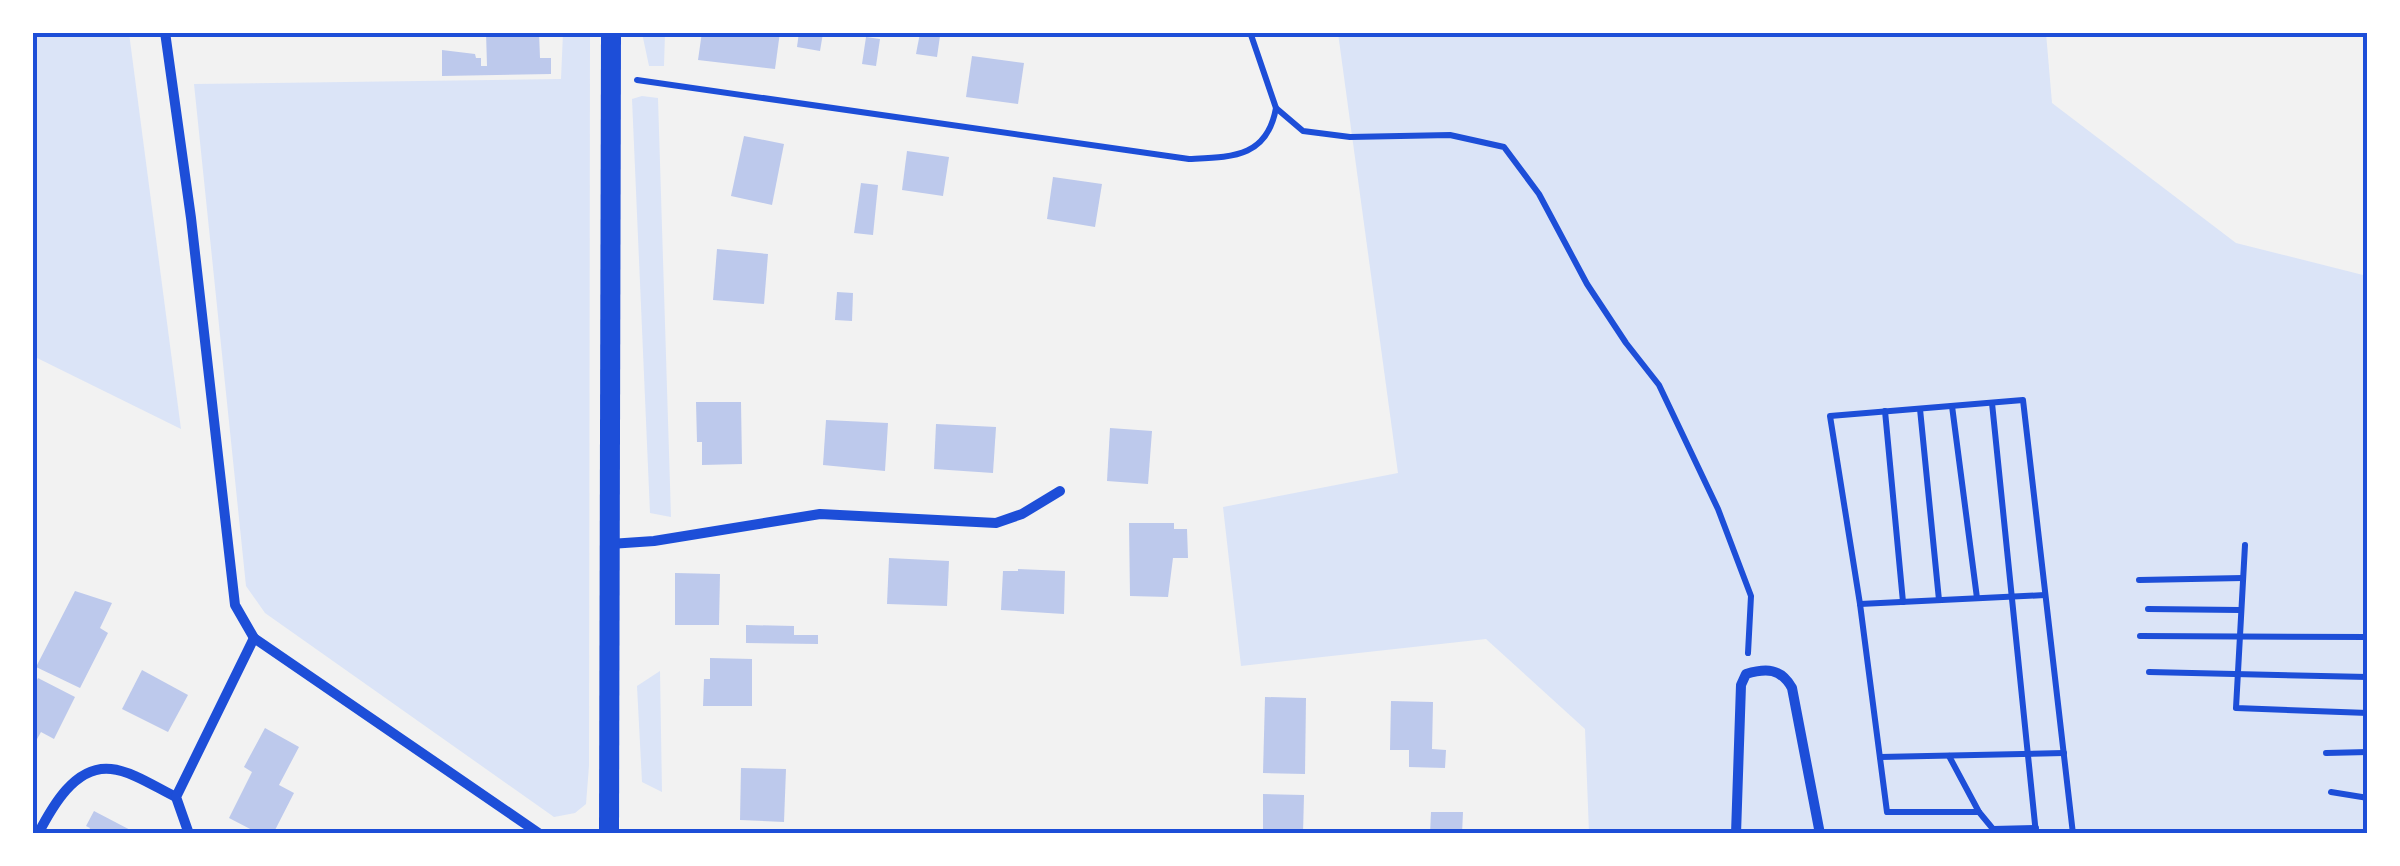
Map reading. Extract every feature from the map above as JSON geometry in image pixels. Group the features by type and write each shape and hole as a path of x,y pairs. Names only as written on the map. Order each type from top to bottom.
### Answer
{"main road":[{"path":"609,834 611,32"}],"street":[{"path":"164,32 191,218 235,605 254,638 540,834"},
{"path":"609,544 665,540 820,514 996,523 1022,514 1060,490"},
{"path":"188,834 176,798 254,638"},
{"path":"1736,834 1741,685 1746,674 1769,670 1778,672 1792,688 1820,834"},
{"path":"38,834 59,798 86,774 98,770 122,772 176,798"}],"path":[{"path":"1250,32 1276,108 1302,132 1350,137 1450,135 1504,147 1540,194 1587,284 1626,344 1659,385 1718,509 1751,596 1746,674"},
{"path":"611,76 1189,159 1248,153 1272,130 1276,108"},
{"path":"1979,812 1887,812 1830,416 2023,400 2073,834"},
{"path":"1949,756 1991,832 2036,831 1992,403"},
{"path":"1952,406 1976,598"},
{"path":"1920,409 1939,600"},
{"path":"1885,411 1902,602"},
{"path":"2245,545 2236,708 2368,714"},
{"path":"2138,580 2243,578"},
{"path":"1860,604 2045,595"},
{"path":"2148,609 2240,610"},
{"path":"2140,636 2368,637"},
{"path":"2149,672 2368,677"},
{"path":"2326,753 2368,752"},
{"path":"1880,757 2064,753"},
{"path":"2331,792 2368,798"}],"shaded area":[{"path":"32,33 129,33 181,429 33,356"},
{"path":"563,33 590,33 589,766 586,804 575,813 554,817 265,613 246,586 194,84 561,79"},
{"path":"642,33 665,33 664,66 649,66"},
{"path":"1338,33 2046,33 2052,103 2236,243 2367,276 2367,833 1589,833 1585,729 1486,639 1241,666 1223,507 1398,473"},
{"path":"658,98 671,517 650,513 632,99"},
{"path":"660,671 662,792 642,782 637,686"}],"building":[{"path":"486,32 539,32 540,58 551,58 551,74 442,76 442,50 475,54 481,58 481,66 487,66"},
{"path":"702,32 780,32 775,69 698,60"},
{"path":"799,32 823,33 820,51 797,47"},
{"path":"920,33 940,36 937,57 916,54"},
{"path":"866,37 880,39 876,66 862,64"},
{"path":"972,56 1024,63 1018,104 966,97"},
{"path":"744,136 784,144 772,205 731,196"},
{"path":"907,151 949,157 943,196 902,190"},
{"path":"1053,177 1102,184 1095,227 1047,219"},
{"path":"861,183 878,185 873,235 854,233"},
{"path":"717,249 768,254 764,304 713,300"},
{"path":"837,292 853,293 852,321 835,320"},
{"path":"696,402 741,402 742,464 702,465"},
{"path":"826,420 888,423 885,471 823,465"},
{"path":"936,424 996,427 993,473 934,469"},
{"path":"1110,428 1152,431 1148,484 1107,481"},
{"path":"1129,523 1174,523 1174,529 1187,529 1188,558 1173,558 1168,597 1130,596"},
{"path":"889,558 949,561 947,606 887,604"},
{"path":"1003,571 1065,571 1064,614 1001,610"},
{"path":"675,573 720,574 719,625 675,625"},
{"path":"75,591 112,603 100,628 108,633 80,688 36,667"},
{"path":"746,625 794,626 794,635 818,635 818,644 746,643"},
{"path":"710,658 752,659 752,706 703,706 704,679 710,679"},
{"path":"142,670 188,695 168,732 122,709"},
{"path":"38,678 75,697 54,739 41,732 32,748 32,690"},
{"path":"1265,697 1306,698 1305,774 1263,773"},
{"path":"1391,701 1433,702 1432,749 1446,750 1445,768 1409,767 1409,750 1390,750"},
{"path":"265,728 299,747 279,785 294,793 273,834 260,834 229,818 252,772 244,767"},
{"path":"741,768 786,769 784,822 740,820"},
{"path":"1263,794 1304,795 1303,834 1263,834"},
{"path":"94,811 138,834 87,834 90,828 86,826"},
{"path":"1431,812 1463,812 1462,834 1430,834"}]}
